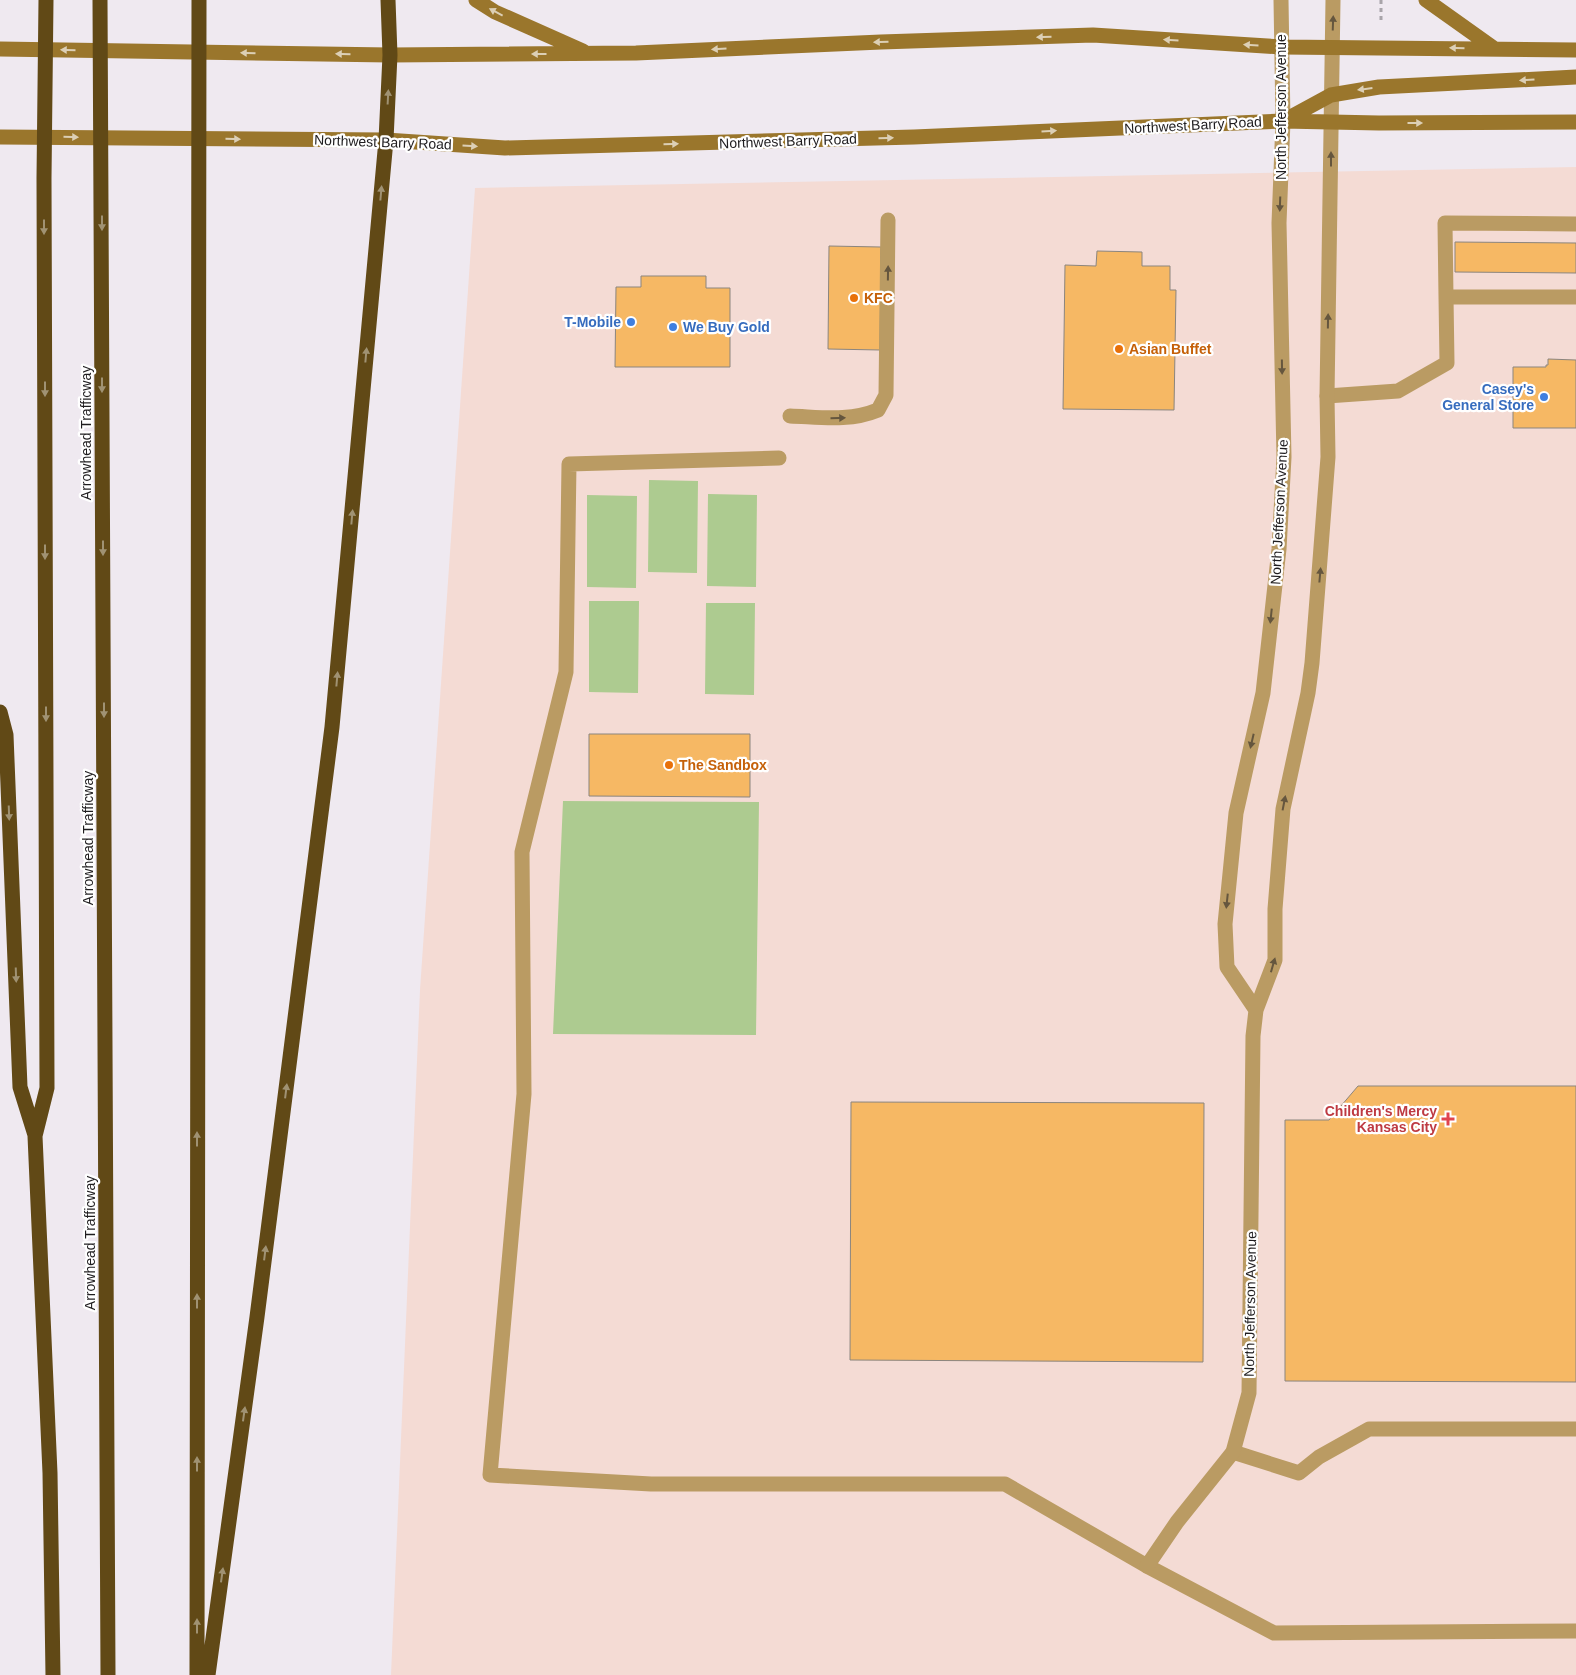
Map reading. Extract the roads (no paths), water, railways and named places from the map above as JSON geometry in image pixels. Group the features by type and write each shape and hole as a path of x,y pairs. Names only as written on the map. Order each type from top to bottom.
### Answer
{"highway":[{"path":"35,1136 47,1088 44,198 46,0"},
{"name":"Arrowhead Trafficway","path":"100,0 108,1675"},
{"path":"197,1675 199,0"},
{"path":"208,1675 258,1307 332,727 386,140 390,54 388,0"},
{"path":"0,712 6,735 20,1087 35,1136 50,1473 53,1675"}],"main road":[{"path":"476,0 494,12 589,54"},
{"path":"1426,0 1495,49"},
{"path":"0,49 296,54 589,54 1093,35 1282,47 1576,50"},
{"path":"1283,121 1331,95 1352,90 1576,77"},
{"name":"Northwest Barry Road","path":"2,137 386,140 506,148 924,136 1283,121 1576,122"}],"street":[{"name":"North Jefferson Avenue","path":"1256,1010 1227,968 1225,924 1236,813 1263,693 1279,548 1284,457 1279,223 1283,121 1281,0"},
{"name":"North Jefferson Avenue","path":"1147,1566 1177,1522 1233,1452 1249,1393 1254,1036 1256,1010 1275,960 1275,909 1283,809 1308,693 1312,663 1328,457 1327,396 1334,0"},
{"path":"790,416 834,418 863,416 878,410 886,395 888,220"},
{"path":"1327,396 1398,391 1447,362 1445,223 1576,224"},
{"path":"1446,297 1576,297"},
{"path":"779,458 569,464 566,672 522,852 524,1094 490,1475 651,1484 1006,1484 1147,1566 1274,1633 1576,1631"},
{"path":"1233,1452 1299,1473 1319,1457 1368,1429 1576,1429"}],"place":[{"name":"KFC","path":"854,298"},
{"name":"T-Mobile","path":"631,322"},
{"name":"We Buy Gold","path":"673,327"},
{"name":"Asian Buffet","path":"1119,349"},
{"name":"Casey's General Store","path":"1544,397"},
{"name":"The Sandbox","path":"669,765"},
{"name":"Children's Mercy Kansas City","path":"1448,1119"}]}
